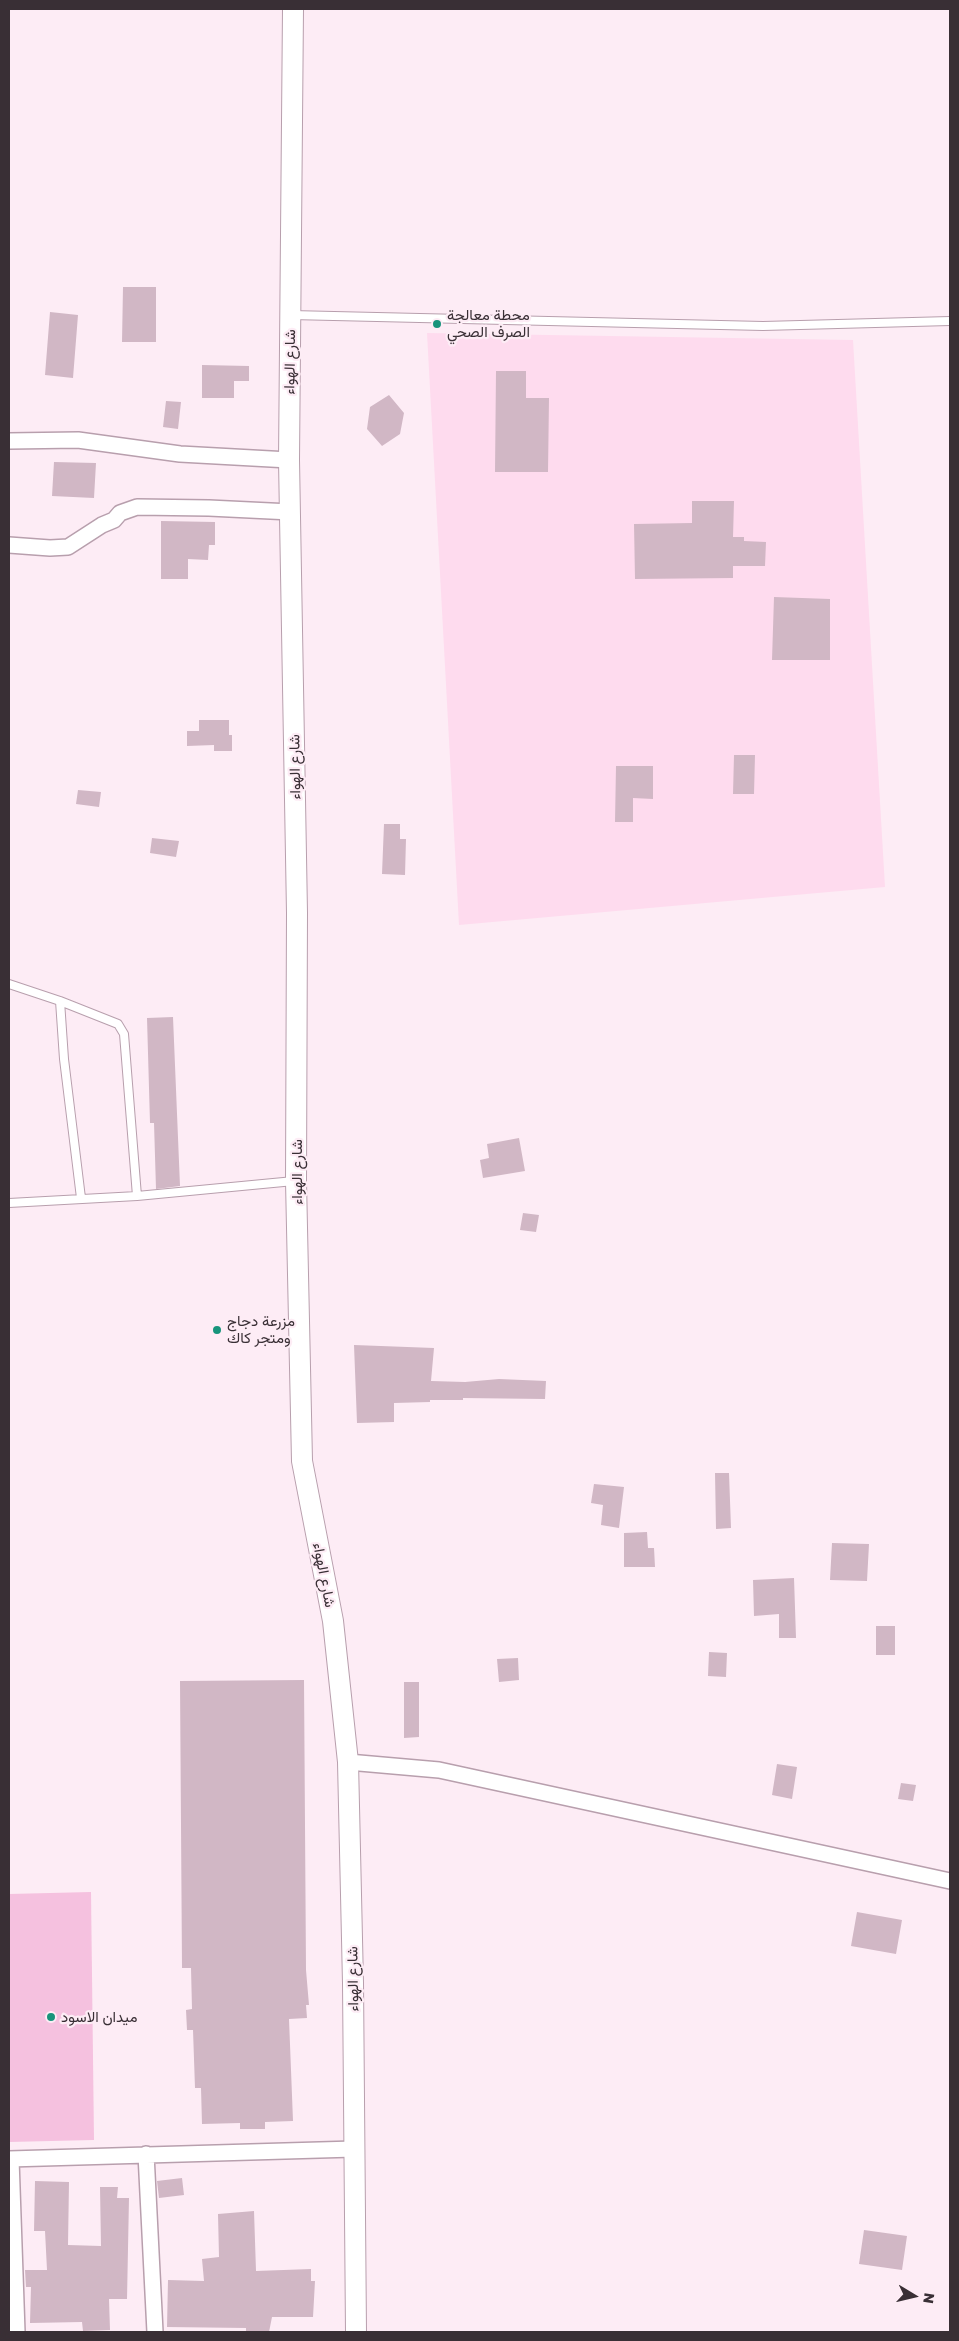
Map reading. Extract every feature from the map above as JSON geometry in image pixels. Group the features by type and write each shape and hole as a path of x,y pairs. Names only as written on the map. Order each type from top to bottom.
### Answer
{"street":[{"name":"شارع الهواء","path":"293,9 289,460 297,913 296,1181 302,1460 333,1622 348,1762 353,1982 356,2332"},
{"path":"9,441 78,440 180,454 289,460"},
{"path":"9,545 50,548 68,547 102,525 114,520 120,513 137,507 291,512"},
{"path":"348,1762 439,1770 950,1881"},
{"path":"17,2332 10,2159 354,2149"},
{"path":"146,2154 155,2332"}],"lane":[{"path":"291,316 763,326 950,322"},
{"path":"9,984 60,1001 118,1024 124,1034 137,1196"},
{"path":"60,1001 64,1059 80,1198"},
{"path":"9,1203 137,1196 296,1181"}],"shaded area":[{"path":"427,333 853,340 885,887 459,925"},
{"name":"ميدان الاسود","path":"91,1892 94,2140 9,2142 9,1894"}],"building":[{"path":"123,287 156,287 156,342 122,342"},
{"path":"50,312 78,315 73,378 45,375"},
{"path":"202,365 249,366 249,381 234,381 234,398 202,398"},
{"path":"496,371 526,371 526,398 549,398 548,472 495,472"},
{"path":"389,395 404,413 400,434 382,446 367,429 370,407"},
{"path":"166,401 181,402 178,429 163,427"},
{"path":"54,462 96,463 94,498 52,496"},
{"path":"692,501 734,501 733,537 744,537 744,541 766,542 765,566 733,566 733,578 635,579 634,524 692,523"},
{"path":"161,521 215,522 215,545 209,545 208,560 188,559 188,579 161,579"},
{"path":"774,597 830,599 830,660 772,660"},
{"path":"199,720 229,720 229,735 232,735 232,751 214,751 214,745 187,746 187,731 199,731"},
{"path":"734,755 755,755 754,794 733,794"},
{"path":"616,766 653,766 653,799 633,798 633,822 615,822"},
{"path":"78,790 101,792 99,807 76,804"},
{"path":"384,824 400,824 400,839 406,839 405,875 382,874"},
{"path":"152,838 179,841 176,857 150,853"},
{"path":"173,1017 180,1186 156,1189 154,1123 150,1123 147,1018"},
{"path":"519,1138 525,1171 483,1178 480,1160 489,1158 487,1144"},
{"path":"523,1213 539,1215 536,1232 520,1230"},
{"path":"354,1345 434,1348 431,1381 465,1382 499,1379 546,1381 545,1399 463,1398 463,1400 394,1403 394,1422 357,1423"},
{"path":"715,1473 729,1473 731,1528 716,1529"},
{"path":"594,1484 624,1487 619,1528 601,1525 603,1505 591,1503"},
{"path":"647,1532 648,1548 654,1548 655,1567 624,1567 624,1533"},
{"path":"832,1543 869,1544 867,1581 830,1580"},
{"path":"794,1578 796,1638 779,1638 779,1614 754,1616 753,1580"},
{"path":"876,1626 895,1626 895,1655 876,1655"},
{"path":"709,1652 727,1653 726,1677 708,1676"},
{"path":"518,1658 519,1680 499,1682 497,1659"},
{"path":"304,1680 306,1970 309,2005 306,2005 307,2018 289,2019 293,2121 265,2122 265,2129 240,2129 240,2123 202,2124 201,2088 195,2088 193,2030 187,2030 186,2010 192,2009 191,1968 182,1968 180,1681"},
{"path":"404,1682 419,1682 419,1737 404,1738"},
{"path":"777,1764 797,1767 792,1799 772,1795"},
{"path":"901,1783 916,1785 913,1801 898,1799"},
{"path":"857,1912 902,1920 896,1954 851,1946"},
{"path":"182,2178 184,2195 159,2198 157,2181"},
{"path":"35,2181 69,2182 68,2245 101,2246 100,2187 118,2187 117,2198 129,2198 127,2299 109,2299 110,2330 83,2331 82,2322 30,2323 31,2287 26,2287 25,2270 47,2270 45,2231 34,2231"},
{"path":"254,2211 256,2271 311,2269 311,2281 315,2281 313,2317 272,2317 269,2332 246,2332 246,2328 167,2327 168,2280 204,2281 202,2259 219,2257 218,2214"},
{"path":"864,2230 907,2236 902,2270 859,2264"}],"place":[{"name":"محطة معالجة الصرف الصحي","path":"437,324"},
{"name":"مزرعة دجاج ومتجر كاك","path":"217,1330"},
{"name":"ميدان الاسود","path":"51,2017"}]}
